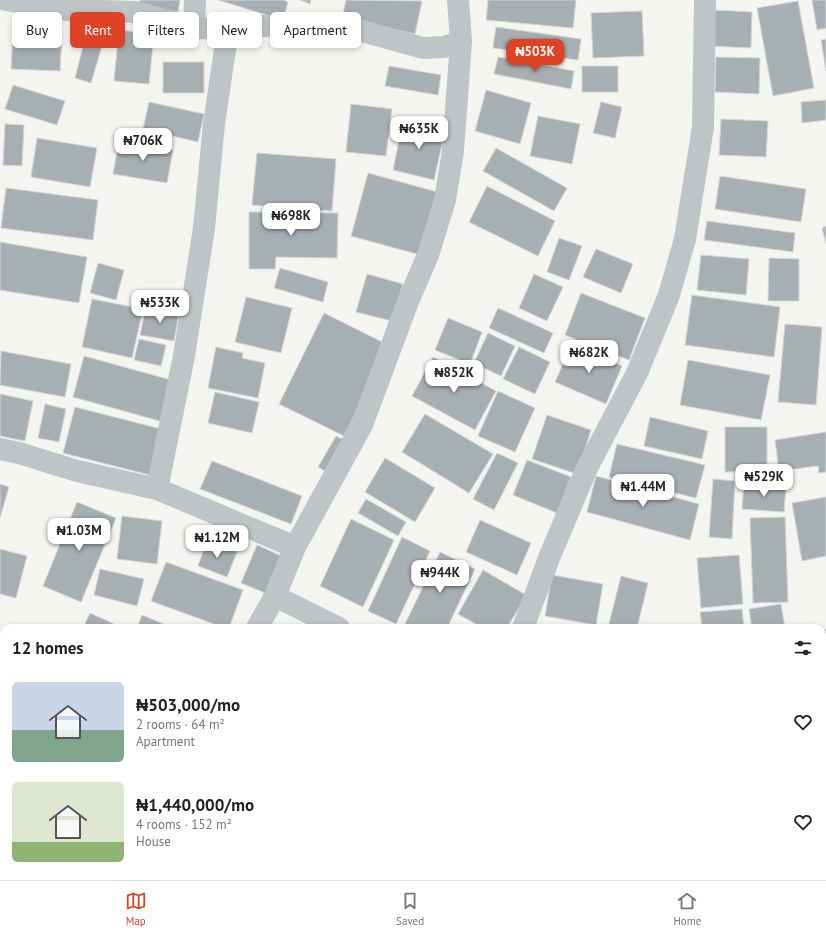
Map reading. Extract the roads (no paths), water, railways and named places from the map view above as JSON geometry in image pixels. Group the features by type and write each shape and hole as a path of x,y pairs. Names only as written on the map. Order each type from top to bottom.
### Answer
{"street":[{"path":"6,0 68,10 136,12"},
{"path":"195,0 195,12"},
{"path":"259,624 275,596 295,547 362,425 407,304 428,255 445,200 453,151 461,41 458,0"},
{"path":"524,624 549,558 587,468 637,373 669,295 683,246 703,127 705,0"},
{"path":"262,26 340,25 423,48 444,47 461,41"},
{"path":"157,489 184,356 204,228 214,124 225,48"},
{"path":"0,449 19,453 77,471 157,489 295,547"},
{"path":"275,596 331,624"}]}
